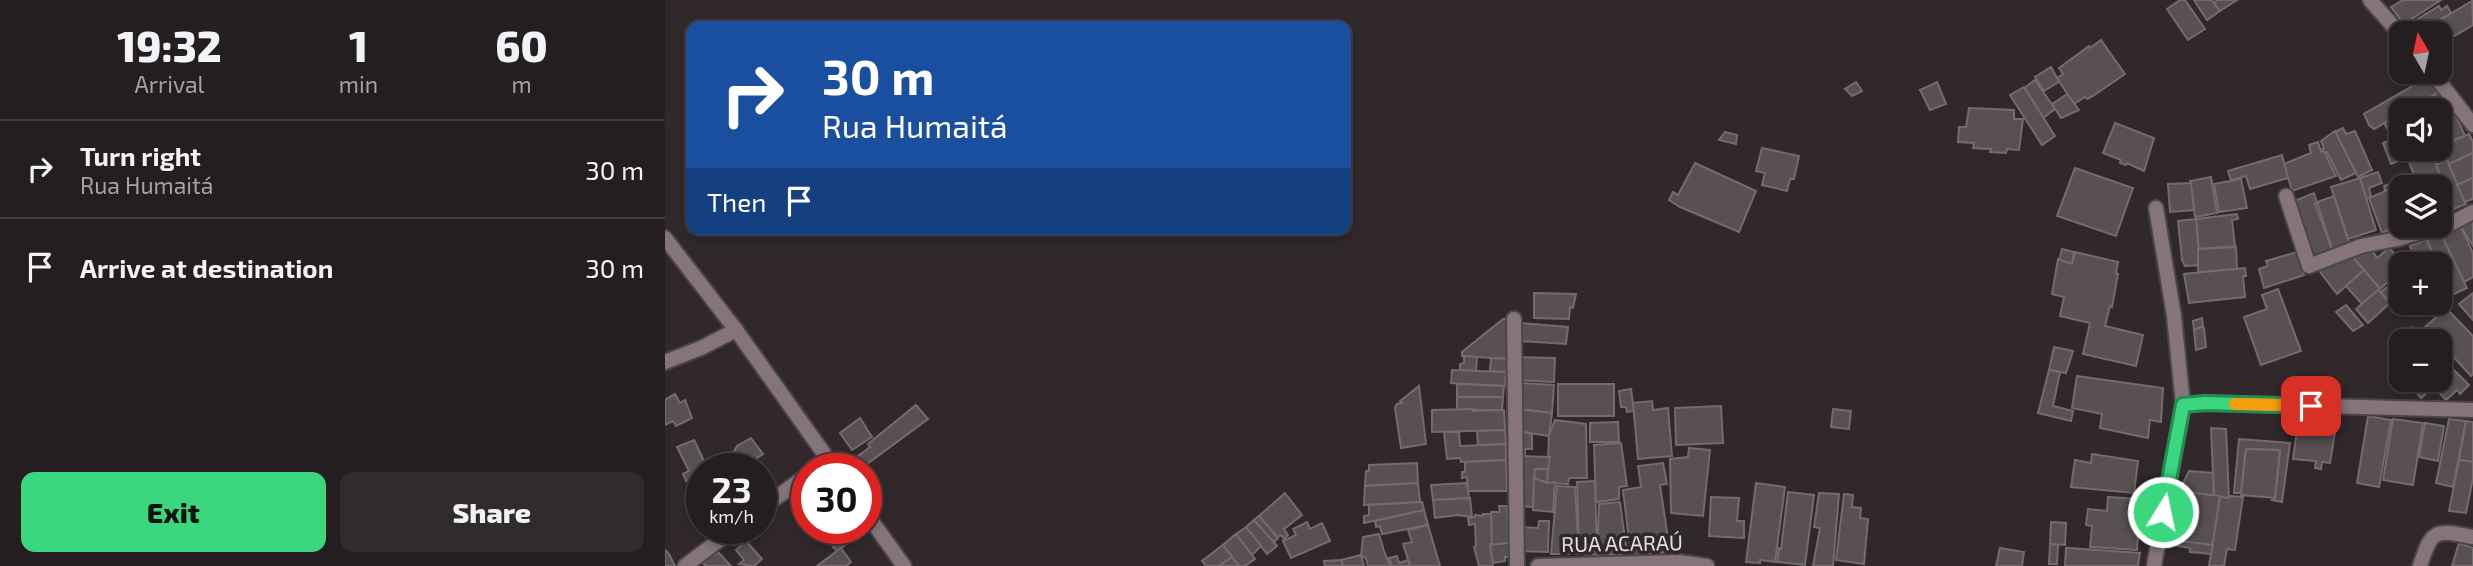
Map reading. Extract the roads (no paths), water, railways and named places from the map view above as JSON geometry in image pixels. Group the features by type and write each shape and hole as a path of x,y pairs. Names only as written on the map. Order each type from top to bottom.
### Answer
{"street":[{"path":"2370,0 2389,21"},
{"path":"2441,84 2473,125"},
{"path":"2286,196 2309,266 2361,246 2450,224 2473,212"},
{"path":"2154,566 2183,405 2174,316 2156,208"},
{"path":"665,238 736,330 823,453"},
{"path":"1514,319 1517,566"},
{"path":"665,362 736,330"},
{"path":"2183,405 2205,403 2472,410"},
{"path":"2420,566 2430,538 2437,533 2473,537"},
{"path":"882,535 904,566"},
{"path":"685,566 714,544"},
{"name":"RUA ACARAÚ","path":"1538,566 1679,562 1707,566"}]}
